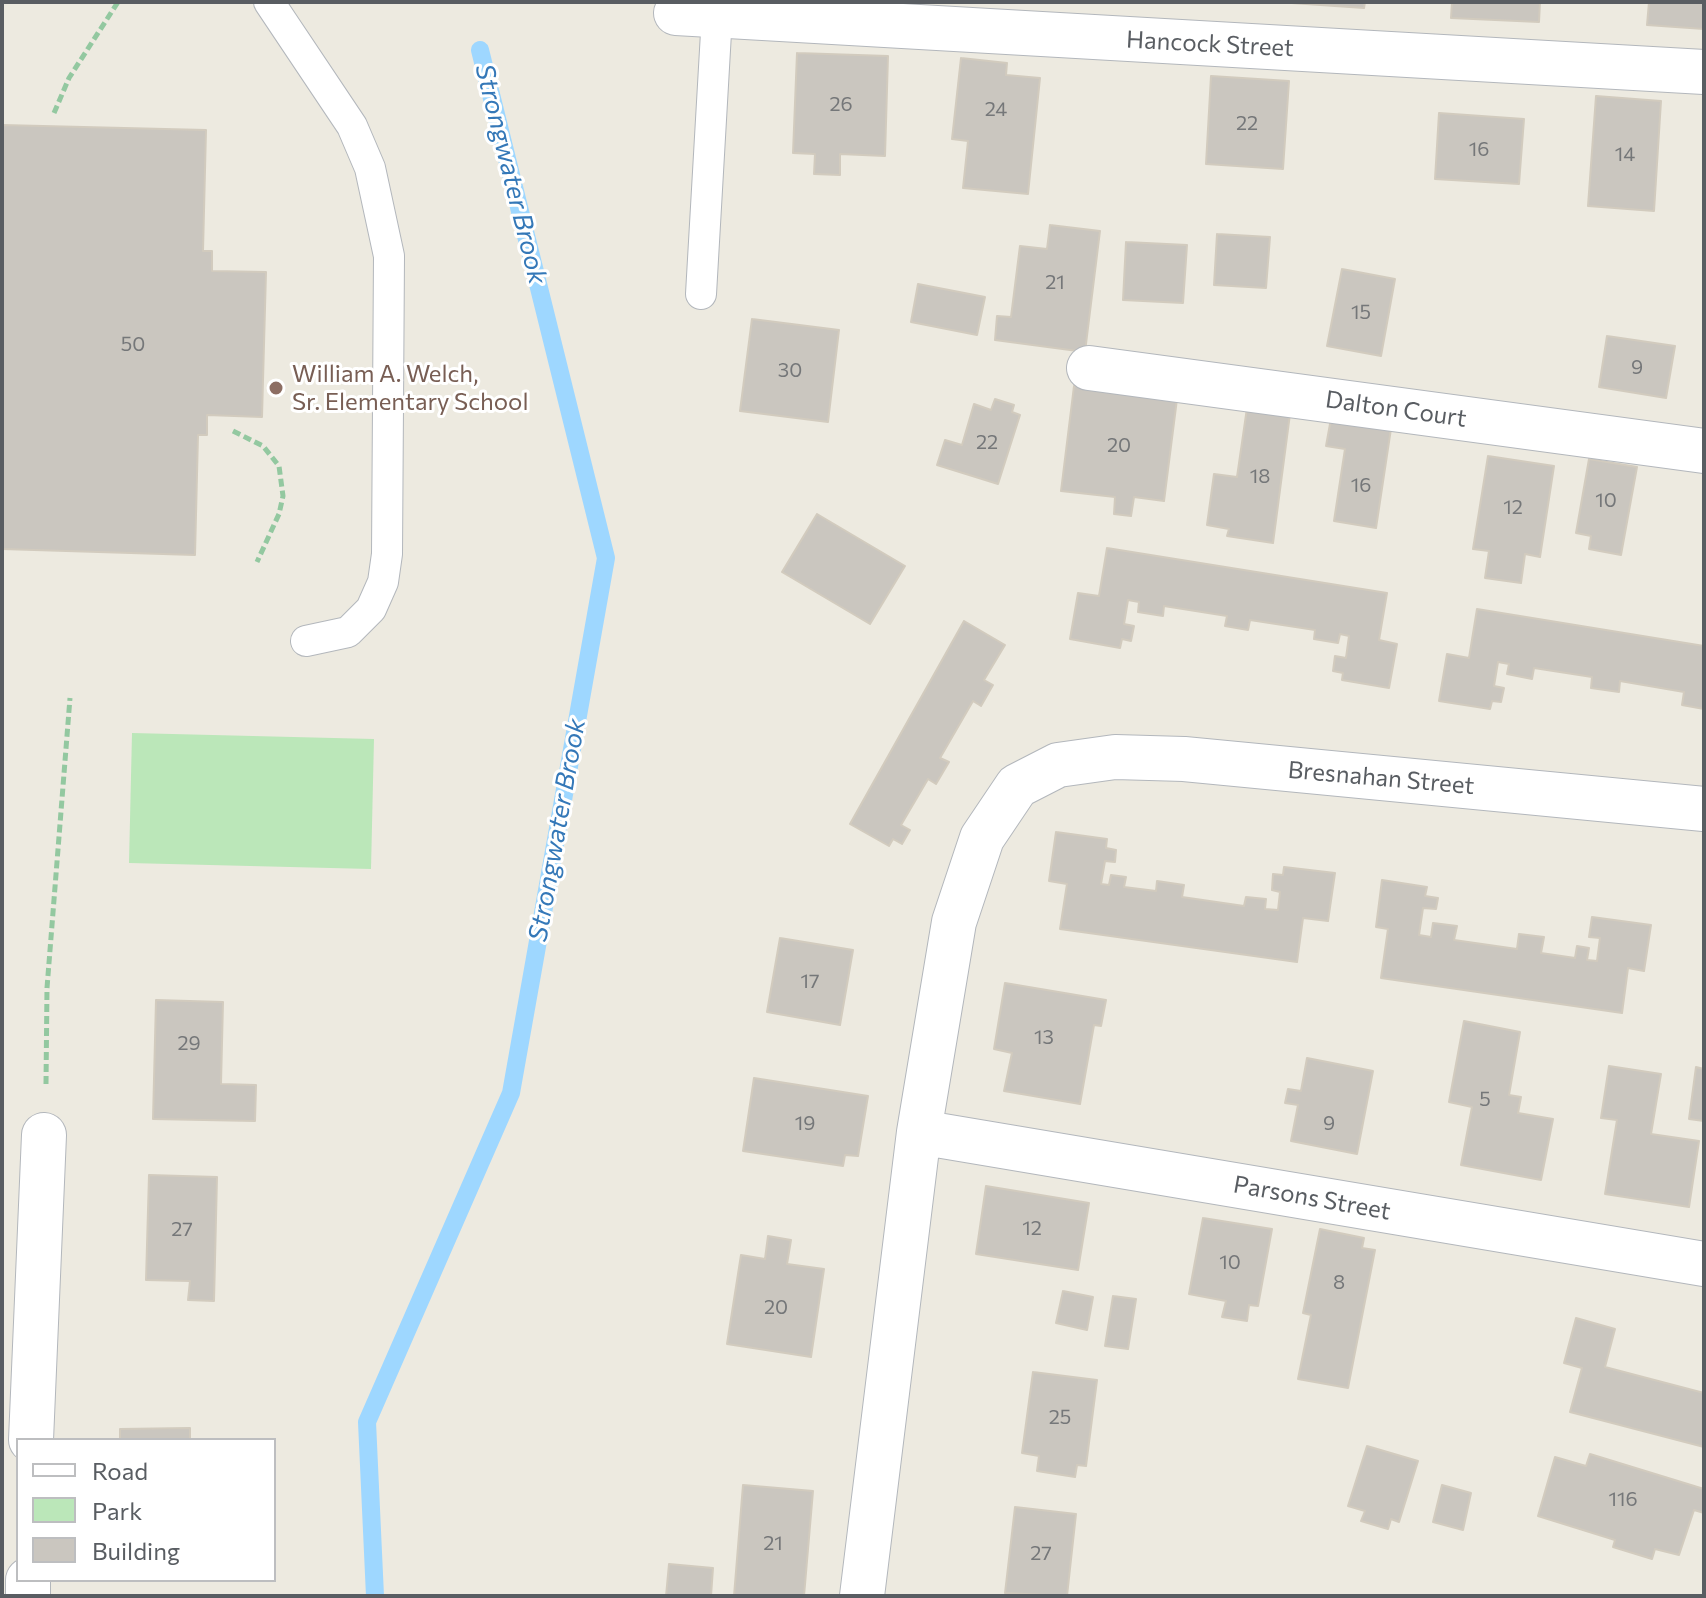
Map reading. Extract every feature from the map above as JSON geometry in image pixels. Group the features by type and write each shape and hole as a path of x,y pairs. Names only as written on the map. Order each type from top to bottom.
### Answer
{"street":[{"name":"Hancock Street","path":"703,10 1704,72"},
{"name":"Dalton Court","path":"1089,368 1704,451"},
{"name":"Bresnahan Street","path":"919,1132 954,922 982,838 1017,786 1058,765 1115,757 1184,759 1704,809"},
{"path":"862,1596 919,1132"},
{"name":"Parsons Street","path":"919,1132 1704,1264"},
{"path":"31,1438 44,1135"}],"lane":[{"path":"269,2 352,126 374,182 389,256 387,554 383,582 371,609 348,632 306,641"},
{"path":"701,294 703,10"}],"path":[{"path":"54,113 69,78 118,2"},
{"path":"233,431 263,446 279,466 281,505 257,562"},
{"path":"44,1135 47,988 70,698"}],"green space":[{"path":"132,733 374,739 371,869 129,863"}],"building":[{"path":"1277,2 1365,2 1364,8"},
{"path":"1452,2 1540,2 1539,22 1451,18"},
{"path":"1649,2 1704,2 1704,29 1647,25"},
{"path":"797,53 888,56 885,156 840,154 840,175 814,174 815,154 793,153"},
{"path":"961,58 1007,63 1006,75 1040,78 1028,194 963,188 968,141 952,139"},
{"path":"1211,76 1289,81 1283,169 1206,164"},
{"path":"1596,96 1661,101 1654,211 1588,206"},
{"path":"1439,113 1524,119 1519,184 1435,179"},
{"path":"2,125 206,130 203,251 212,251 212,271 266,272 262,417 207,415 207,435 198,435 195,555 2,549"},
{"path":"1050,225 1100,231 1085,352 995,340 997,316 1011,317 1020,246 1047,249"},
{"path":"1217,234 1270,237 1266,288 1214,285"},
{"path":"1126,242 1187,245 1183,303 1123,300"},
{"path":"1342,269 1395,279 1381,356 1327,346"},
{"path":"918,284 985,297 977,335 911,322"},
{"path":"752,319 839,330 828,422 740,411"},
{"path":"1607,336 1675,346 1666,398 1599,387"},
{"path":"1074,386 1177,399 1164,501 1134,497 1131,516 1114,514 1115,497 1061,491"},
{"path":"995,399 1014,405 1012,412 1020,415 998,484 937,465 945,440 962,445 974,404 991,410"},
{"path":"1247,408 1290,414 1273,543 1227,536 1229,529 1207,525 1214,474 1237,477"},
{"path":"1332,413 1392,422 1376,528 1334,521 1345,449 1326,446"},
{"path":"1488,456 1554,466 1540,557 1525,554 1521,583 1485,578 1489,551 1473,549"},
{"path":"1589,459 1637,467 1621,555 1589,549 1591,536 1576,533"},
{"path":"817,514 905,566 870,624 782,572"},
{"path":"1107,548 1387,593 1379,640 1397,644 1389,688 1342,680 1343,673 1333,671 1335,656 1346,658 1349,636 1340,634 1338,643 1314,639 1315,630 1250,620 1248,630 1225,626 1227,616 1164,606 1163,616 1138,612 1139,602 1128,600 1124,624 1134,626 1131,641 1122,639 1120,648 1070,639 1078,593 1099,596"},
{"path":"1477,609 1704,646 1704,709 1682,705 1684,692 1620,681 1619,692 1591,688 1592,677 1534,668 1532,679 1507,674 1509,664 1498,662 1494,686 1504,688 1501,702 1492,701 1490,709 1439,701 1447,654 1469,658"},
{"path":"964,621 1005,645 984,680 993,685 981,706 973,701 940,758 949,762 936,784 928,779 901,825 910,830 902,844 893,839 889,846 850,824"},
{"path":"1056,832 1107,839 1106,848 1116,850 1115,862 1105,861 1101,884 1109,885 1111,875 1126,877 1124,887 1156,891 1157,881 1184,885 1182,897 1244,906 1246,897 1266,899 1265,909 1278,910 1280,892 1272,890 1273,874 1283,875 1284,867 1335,873 1328,921 1303,918 1297,962 1060,929 1067,884 1049,881"},
{"path":"1382,880 1427,887 1425,896 1438,898 1436,909 1423,908 1419,935 1431,937 1433,923 1457,926 1454,940 1517,949 1519,934 1544,937 1541,953 1575,958 1577,946 1589,948 1587,960 1597,961 1600,938 1589,937 1592,917 1651,925 1644,971 1628,968 1622,1013 1381,978 1388,929 1376,927"},
{"path":"780,938 853,950 840,1025 767,1012"},
{"path":"1005,983 1106,1000 1101,1026 1094,1025 1080,1104 1004,1091 1012,1053 994,1049"},
{"path":"156,1000 223,1002 221,1084 256,1085 255,1121 153,1119"},
{"path":"1464,1021 1520,1032 1509,1095 1521,1097 1518,1113 1553,1119 1541,1180 1461,1165 1472,1107 1449,1102"},
{"path":"1307,1058 1373,1071 1357,1154 1291,1141 1298,1105 1285,1103 1288,1089 1301,1091"},
{"path":"1609,1066 1661,1074 1651,1134 1699,1141 1689,1207 1605,1194 1617,1120 1601,1118"},
{"path":"1696,1067 1704,1069 1704,1121 1689,1119"},
{"path":"754,1078 868,1096 858,1156 845,1155 843,1166 743,1151"},
{"path":"149,1175 217,1177 214,1301 188,1300 190,1281 146,1280"},
{"path":"986,1186 1089,1203 1078,1270 976,1254"},
{"path":"1203,1218 1272,1229 1258,1306 1249,1305 1247,1321 1222,1317 1226,1301 1189,1294"},
{"path":"1320,1229 1364,1238 1362,1248 1375,1250 1348,1388 1298,1379 1311,1315 1303,1313"},
{"path":"768,1236 791,1240 787,1264 824,1269 811,1357 727,1344 741,1255 765,1259"},
{"path":"1063,1291 1093,1297 1087,1330 1056,1323"},
{"path":"1113,1296 1136,1299 1128,1349 1105,1346"},
{"path":"1576,1318 1615,1329 1605,1367 1704,1393 1704,1447 1570,1412 1582,1368 1564,1363"},
{"path":"1033,1372 1097,1380 1086,1466 1077,1465 1075,1477 1037,1471 1039,1456 1022,1453"},
{"path":"190,1428 190,1438 120,1438 120,1429"},
{"path":"1367,1446 1418,1461 1399,1522 1391,1519 1388,1529 1361,1521 1365,1511 1348,1506"},
{"path":"1590,1454 1704,1489 1704,1513 1694,1510 1679,1555 1655,1549 1652,1559 1613,1547 1615,1540 1538,1516 1555,1457 1586,1466"},
{"path":"743,1485 813,1491 804,1596 734,1596"},
{"path":"1442,1485 1471,1493 1463,1530 1433,1522"},
{"path":"1015,1507 1076,1514 1067,1596 1005,1593"},
{"path":"669,1564 713,1568 711,1596 666,1596"}],"waterway":[{"name":"Strongwater Brook","path":"375,1596 367,1422 511,1093 606,558 480,50"}],"place":[{"name":"William A. Welch, Sr. Elementary School","path":"276,388"}]}
